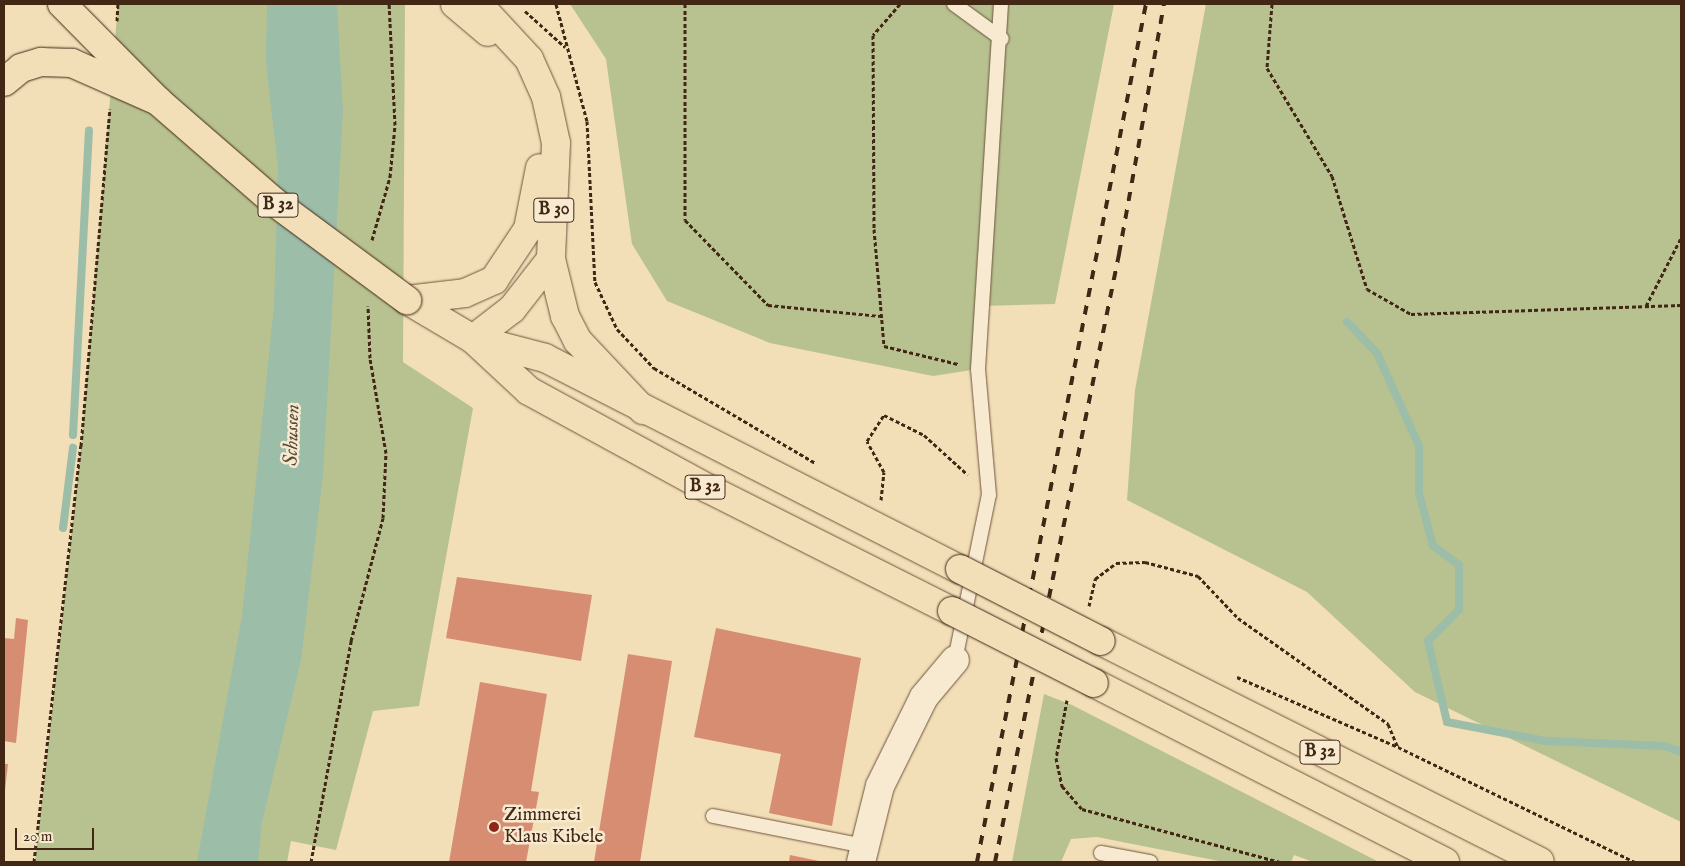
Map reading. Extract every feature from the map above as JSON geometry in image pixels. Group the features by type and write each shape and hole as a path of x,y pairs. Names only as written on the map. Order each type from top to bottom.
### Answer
{"main road":[{"name":"B 32","path":"62,4 158,100 273,201 408,300 473,339 529,391 708,488 952,610 1445,862"},
{"path":"408,300 465,292 494,280 528,229 540,179 540,125 522,78 507,52 455,4"},
{"name":"B 30","path":"478,4 524,52 546,97 556,143 551,259 557,293 578,341 643,410"},
{"path":"4,82 21,68 41,62 72,63 158,100"},
{"path":"473,339 512,310 551,259"},
{"name":"B 32","path":"473,339 545,358 643,410 1540,862"}],"street":[{"path":"863,854 880,786 924,697 955,660"}],"lane":[{"path":"954,4 1002,39"},
{"path":"955,660 989,495 978,369 1002,39 1001,4"},
{"path":"713,816 863,854"},
{"path":"1102,852 1150,862"}],"path":[{"path":"116,33 118,4"},
{"path":"369,248 390,177 395,125 389,4"},
{"path":"556,4 565,48 588,121 595,282 617,329 654,368 818,465"},
{"path":"685,4 685,220 768,305 881,316"},
{"path":"900,4 873,35 874,229 884,346 978,369"},
{"path":"1272,4 1267,68 1332,176 1367,289 1411,314 1681,305"},
{"path":"522,9 565,48"},
{"path":"34,862 81,446 110,100"},
{"path":"1646,306 1681,238"},
{"path":"311,862 351,641 383,518 386,453 370,358 368,295"},
{"path":"881,501 884,472 867,441 884,415 924,435 989,495"},
{"path":"874,497 890,506"},
{"path":"1230,674 1398,746 1635,862"}],"shaded area":[{"path":"118,4 405,4 403,362 473,408 419,706 373,711 336,850 291,841 287,862 35,862 81,446"},
{"path":"570,4 1114,4 1055,304 984,306 978,369 933,376 770,343 667,301 632,244 606,59"},
{"path":"1206,4 1681,4 1681,822 1415,692 1307,592 1127,500 1135,390"},
{"path":"1044,694 1072,705 1379,862 1313,862 1294,855 1291,862 1224,862 1097,837 1071,839 1061,862 1012,862"}],"water":[{"name":"Schussen","path":"267,4 337,4 343,111 323,475 301,660 262,822 258,862 197,862 242,616 274,306 278,167 266,63"}],"building":[{"path":"457,577 592,595 581,661 446,638"},
{"path":"16,618 28,620 16,743 4,741 4,638 14,639"},
{"path":"716,628 861,658 832,826 769,813 781,754 694,737"},
{"path":"628,654 672,661 640,862 594,862"},
{"path":"480,682 547,694 531,791 539,792 526,862 449,862"},
{"path":"4,764 8,764 5,790 4,790"},
{"path":"790,855 819,861 819,862 789,862"}],"waterway":[{"path":"73,435 89,130"},
{"path":"1347,322 1377,353 1419,446 1419,493 1433,546 1459,565 1459,610 1428,641 1447,722 1546,741 1664,746 1681,752"},
{"path":"63,528 73,448"}],"railway":[{"path":"977,862 1146,4"},
{"path":"995,862 1119,254 1164,4"}],"place":[{"name":"Zimmerei Klaus Kibele","path":"494,827"}]}
